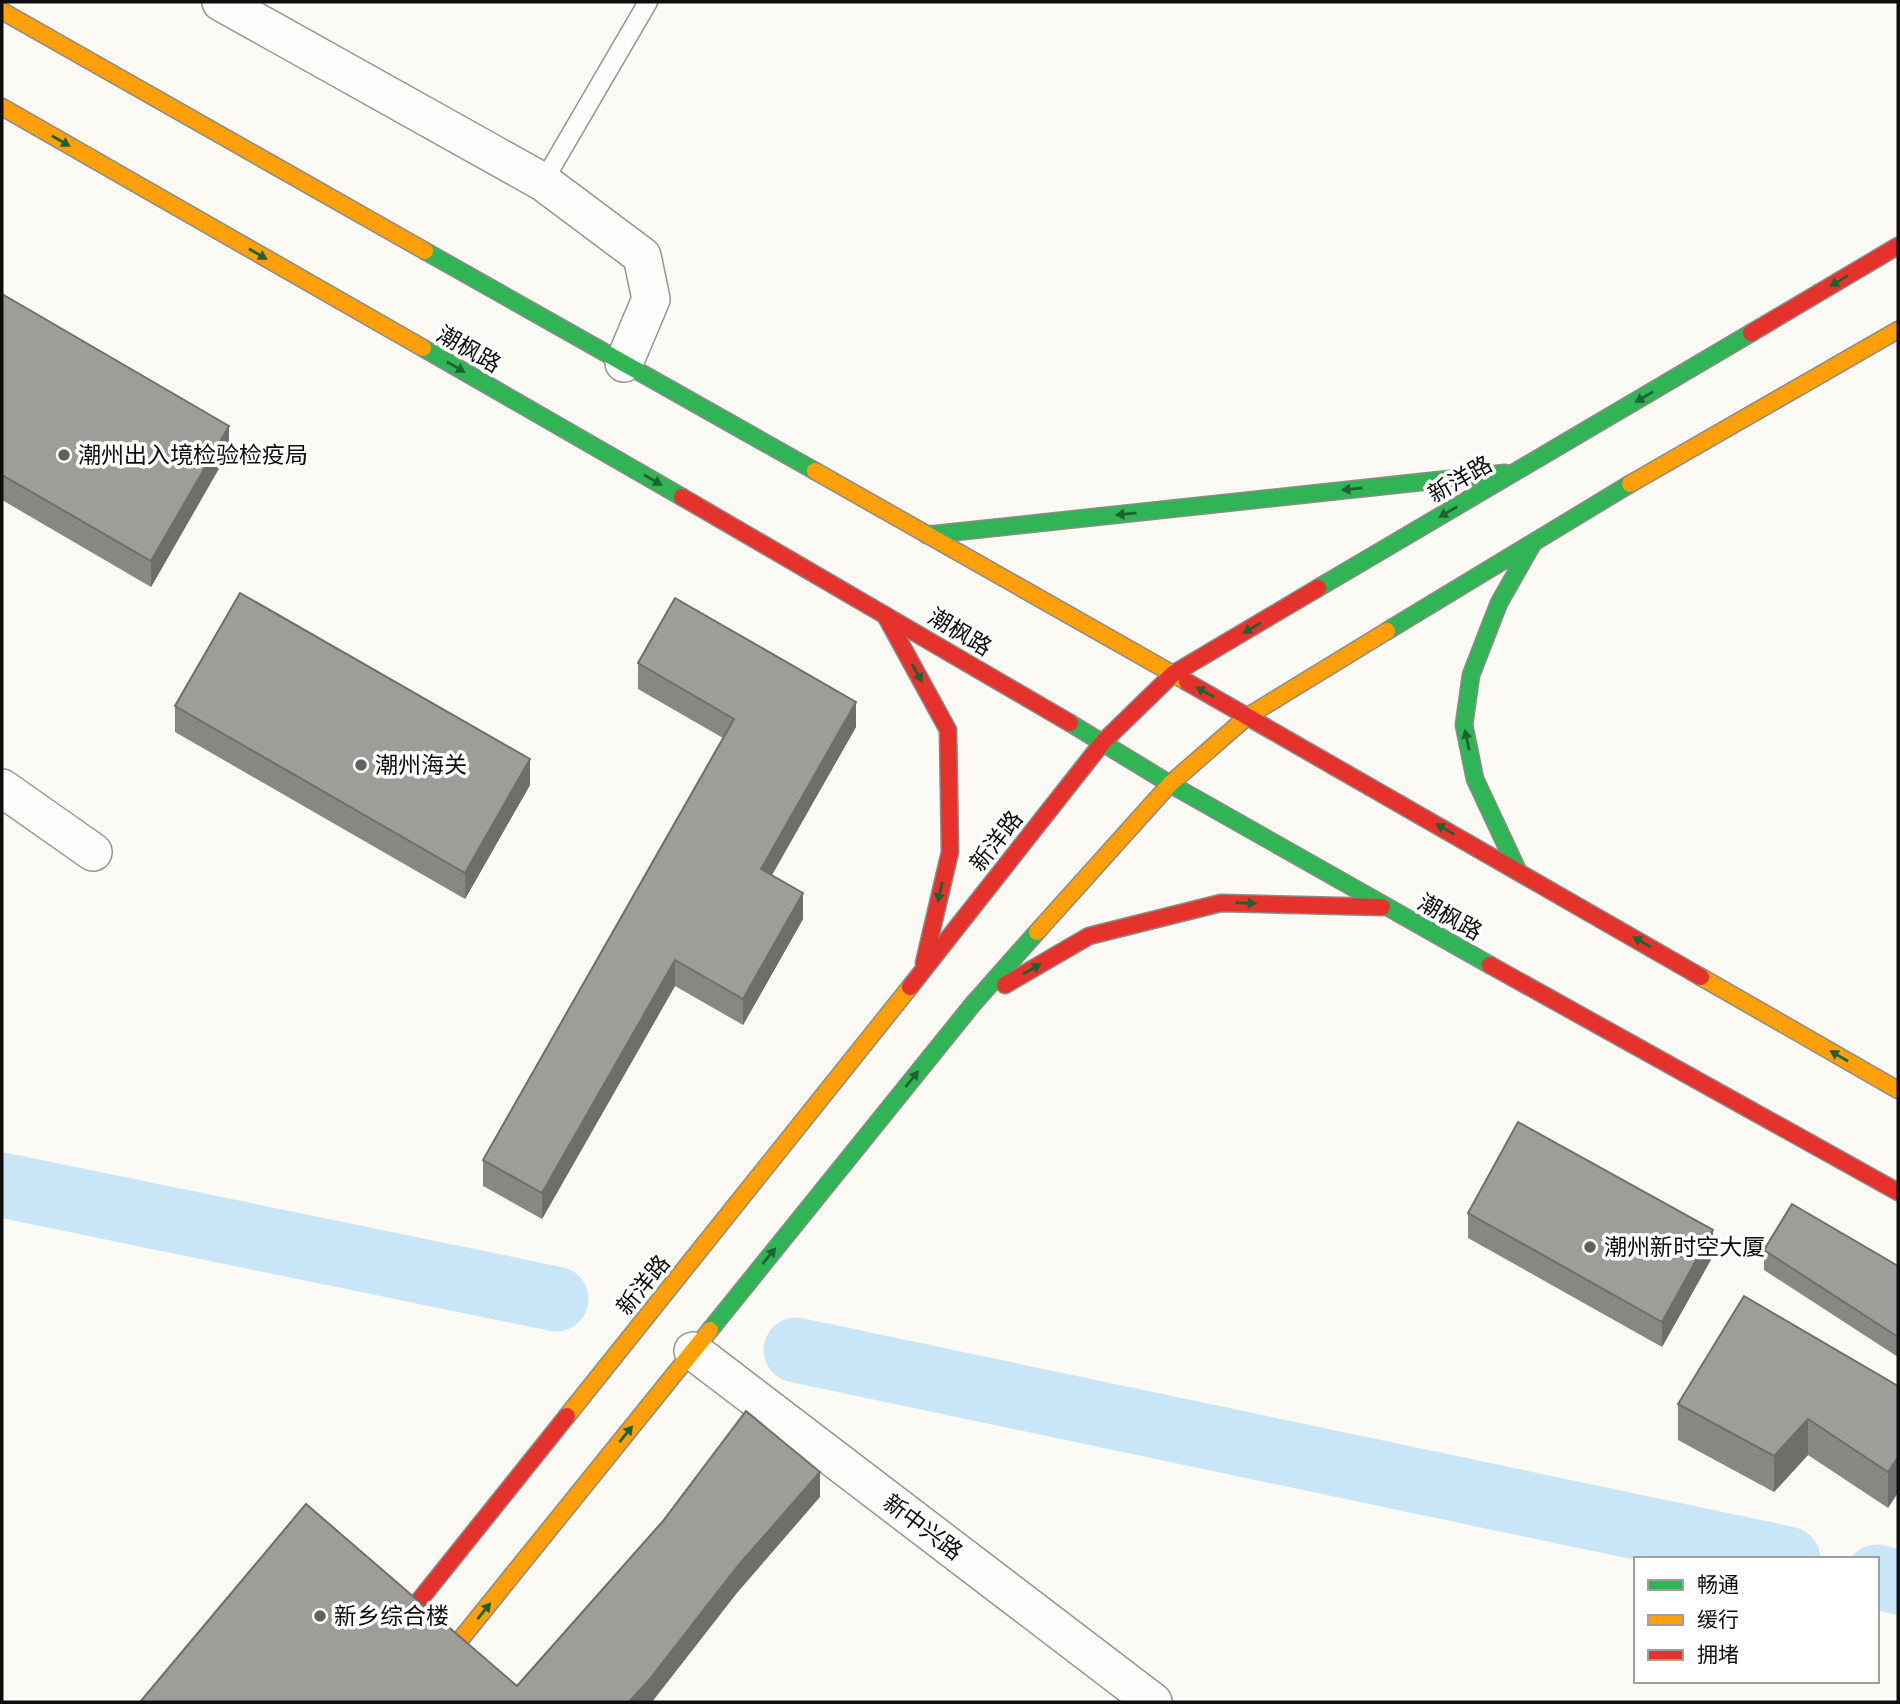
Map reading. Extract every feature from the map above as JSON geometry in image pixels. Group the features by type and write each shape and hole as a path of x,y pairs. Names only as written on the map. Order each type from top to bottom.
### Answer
{"main road":[{"path":"2,11 1248,716 1898,1090"},
{"name":"潮枫路","path":"2,107 884,613 1170,784 1898,1192"},
{"name":"新洋路","path":"338,1702 921,974 1103,742 1173,674 1898,246"},
{"path":"410,1702 972,1004 1170,784 1248,716 1603,500 1898,330"},
{"path":"927,535 1517,471"},
{"path":"1518,871 1475,779 1464,725 1471,675 1500,603 1534,542"},
{"path":"884,613 948,730 950,852 921,974"},
{"path":"972,1004 1089,936 1221,903 1386,907"}],"street":[{"path":"221,2 543,182 642,256 651,299 624,363"},
{"path":"2,788 93,852"},
{"name":"新中兴路","path":"693,1351 1153,1702"}],"lane":[{"path":"543,182 649,2"}],"building":[{"path":"2,294 229,426 151,561 2,475"},
{"path":"240,593 530,759 465,873 175,706"},
{"path":"675,598 856,702 761,869 803,893 743,999 675,960 542,1193 483,1160 734,719 638,663"},
{"name":"潮州新时空大厦","path":"1518,1122 1713,1230 1662,1322 1468,1213"},
{"path":"1792,1204 1898,1266 1898,1337 1764,1250"},
{"path":"1744,1296 1898,1386 1898,1457 1888,1472 1808,1419 1774,1456 1678,1404"},
{"path":"746,1411 820,1472 737,1567 629,1702 140,1702 306,1504 517,1686 663,1521"}],"waterway":[{"path":"2,1185 556,1299"},
{"path":"796,1350 1779,1557"},
{"path":"1879,1577 1898,1582"}],"traffic: fast":[{"path":"425,251 815,471"},
{"path":"1318,588 1751,333"},
{"path":"423,348 682,497"},
{"path":"927,535 1505,473"},
{"path":"1387,631 1630,484"},
{"path":"1518,871 1475,779 1464,725 1471,675 1499,603 1532,545"},
{"path":"1070,723 1170,784 1490,965"},
{"path":"710,1330 973,1004 1037,932"}],"traffic: slow":[{"path":"2,11 425,251"},
{"path":"2,107 423,348"},
{"path":"1630,484 1898,330"},
{"path":"815,471 1187,682"},
{"path":"1037,932 1170,784 1248,716 1387,631"},
{"path":"1701,977 1898,1090"},
{"path":"567,1416 910,987"},
{"path":"410,1702 710,1330"}],"traffic: jam":[{"path":"1751,333 1898,246"},
{"path":"682,497 1070,723"},
{"path":"910,987 1103,742 1173,674 1318,588"},
{"path":"885,615 948,730 950,852 924,963"},
{"path":"1187,682 1701,977"},
{"path":"1005,985 1089,936 1221,903 1382,907"},
{"path":"1490,965 1898,1192"},
{"path":"338,1702 567,1416"}],"place":[{"name":"潮州出入境检验检疫局","path":"64,455"},
{"name":"潮州海关","path":"361,765"},
{"name":"潮州新时空大厦","path":"1590,1247"},
{"name":"新乡综合楼","path":"320,1616"}]}
